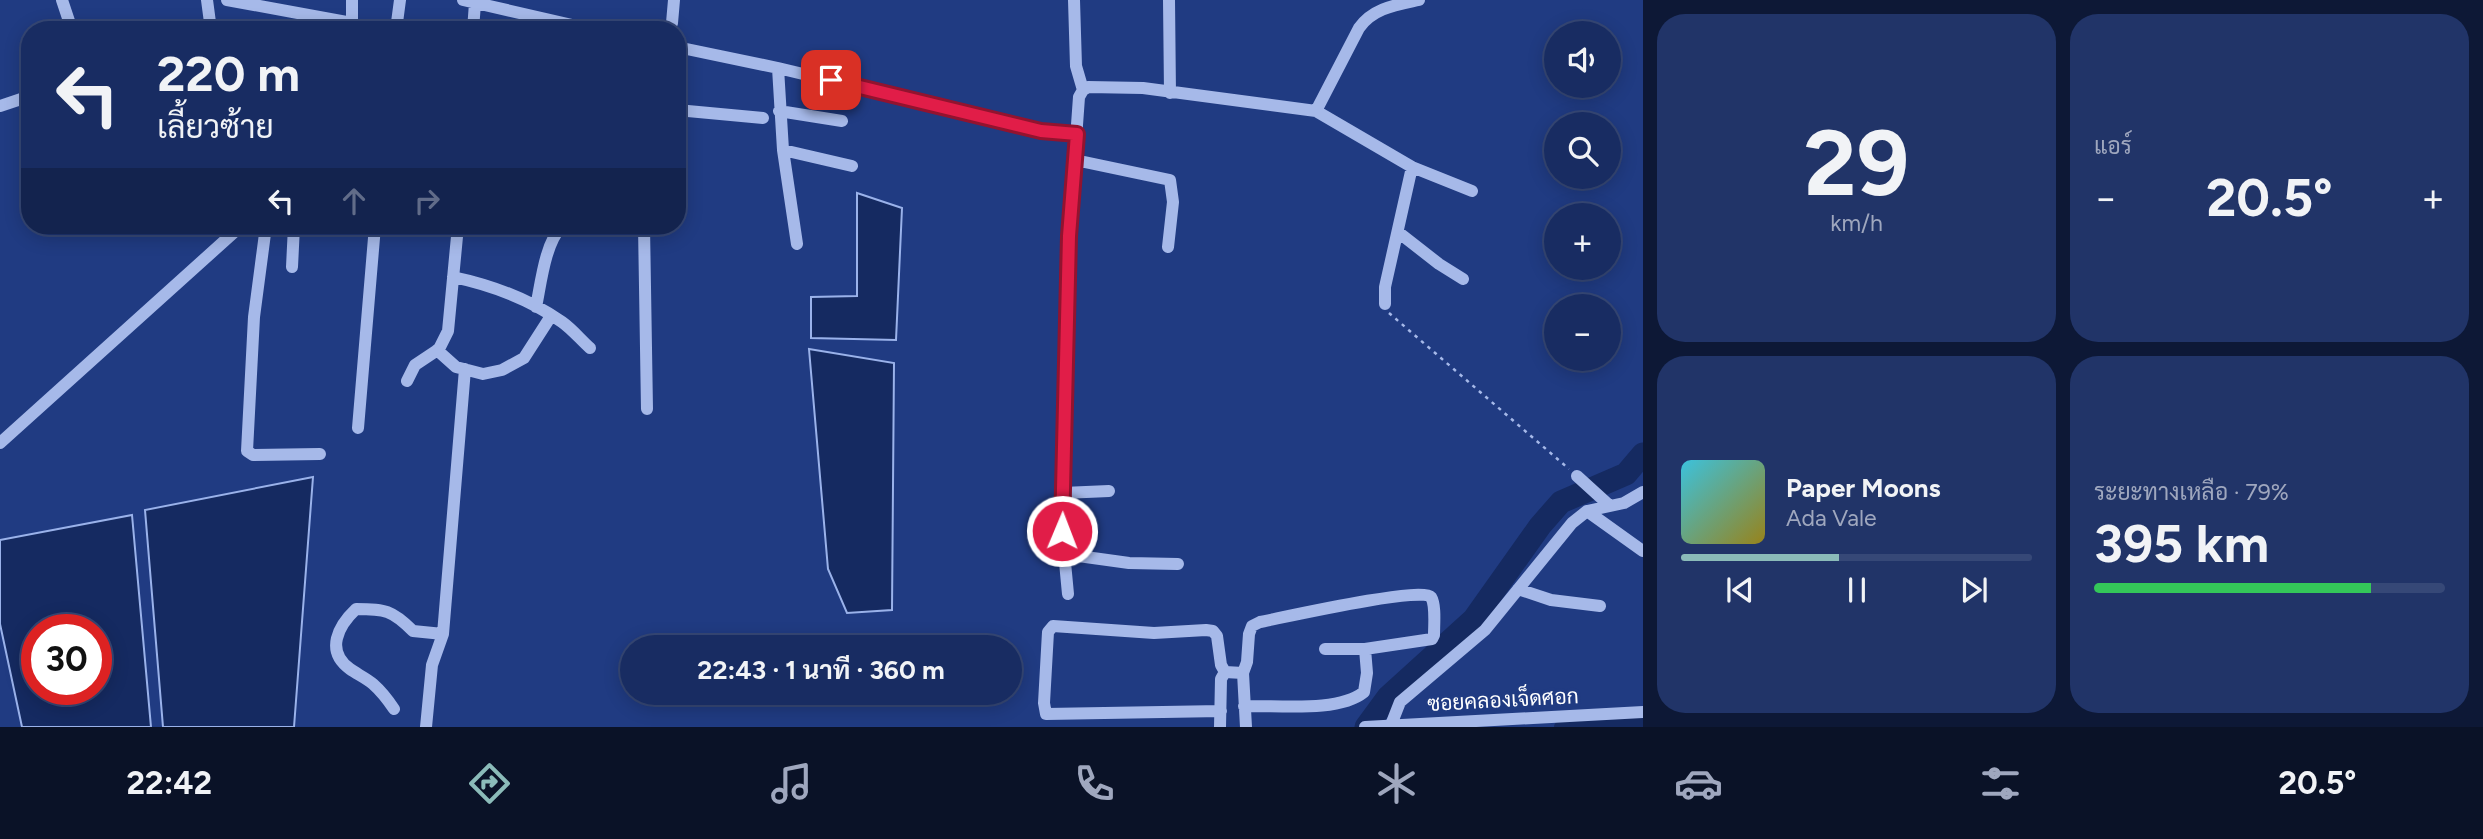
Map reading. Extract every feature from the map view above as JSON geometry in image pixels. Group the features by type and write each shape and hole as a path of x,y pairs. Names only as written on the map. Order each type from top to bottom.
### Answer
{"street":[{"path":"62,0 69,21"},
{"path":"207,0 210,21"},
{"path":"227,0 324,21"},
{"path":"352,0 352,21"},
{"path":"397,21 400,0"},
{"path":"672,21 674,0"},
{"path":"1074,0 1076,66 1083,90"},
{"path":"1169,0 1170,93"},
{"path":"1316,111 1359,28 1368,16 1390,6 1419,0"},
{"path":"472,21 469,1 530,21"},
{"path":"686,49 1041,131 1077,134"},
{"path":"778,68 783,150 797,244"},
{"path":"1068,594 1063,494 1069,236 1079,97 1083,90 1088,87 1143,88 1316,111 1412,167 1472,191"},
{"path":"0,106 21,99"},
{"path":"686,111 763,118"},
{"path":"779,111 842,121"},
{"path":"783,150 852,166"},
{"path":"1075,160 1170,180 1173,202 1168,247"},
{"path":"1385,304 1385,287 1412,167"},
{"path":"1398,232 1439,264 1464,279"},
{"path":"0,443 231,235"},
{"path":"265,235 254,317 247,451 253,455 320,454"},
{"path":"292,267 294,235"},
{"path":"358,428 375,235"},
{"path":"407,381 415,365 437,350 448,331 457,235"},
{"path":"536,307 545,262 555,235"},
{"path":"644,235 647,409"},
{"path":"453,277 486,284 536,307 564,323 590,348"},
{"path":"437,350 456,366 465,369 483,374 502,370 524,358 551,316"},
{"path":"426,727 432,665 443,634 465,369"},
{"path":"1577,476 1609,506"},
{"path":"1063,494 1109,491"},
{"path":"1385,726 1400,702 1485,629 1573,523 1587,511 1624,503 1643,492"},
{"path":"1587,511 1643,551"},
{"path":"1064,554 1129,563 1178,564"},
{"path":"1518,589 1551,600 1600,606"},
{"path":"1246,727 1243,673 1252,626 1260,622 1391,596 1428,594 1432,599 1432,639 1365,649 1325,649"},
{"path":"394,709 371,682 347,668 338,656 335,642 342,622 356,610 383,609 397,615 412,631 443,634"},
{"path":"1221,711 1046,715 1044,703 1048,632 1053,626 1154,634 1213,631 1217,636 1221,665 1225,672"},
{"path":"1244,706 1330,704 1354,700 1364,692 1367,673 1365,649"},
{"path":"1225,672 1243,673"},
{"path":"1220,727 1221,679 1225,672"},
{"name":"ซอยคลองเจ็ดศอก","path":"1365,727 1643,712"}],"path":[{"path":"1385,304 1390,316 1577,476"}],"water":[{"path":"857,193 902,208 896,340 811,338 811,297 857,296"},
{"path":"809,349 894,363 892,610 847,613 828,569"},
{"path":"313,477 294,727 163,727 145,510"},
{"path":"132,515 151,727 22,727 0,624 0,540"}],"waterway":[{"path":"1366,727 1388,697 1474,619 1540,526 1561,502 1626,474 1643,454"},
{"path":"1560,727 1643,722"}],"route":[{"path":"831,80 1041,131 1077,134 1069,236 1062,531"}]}
